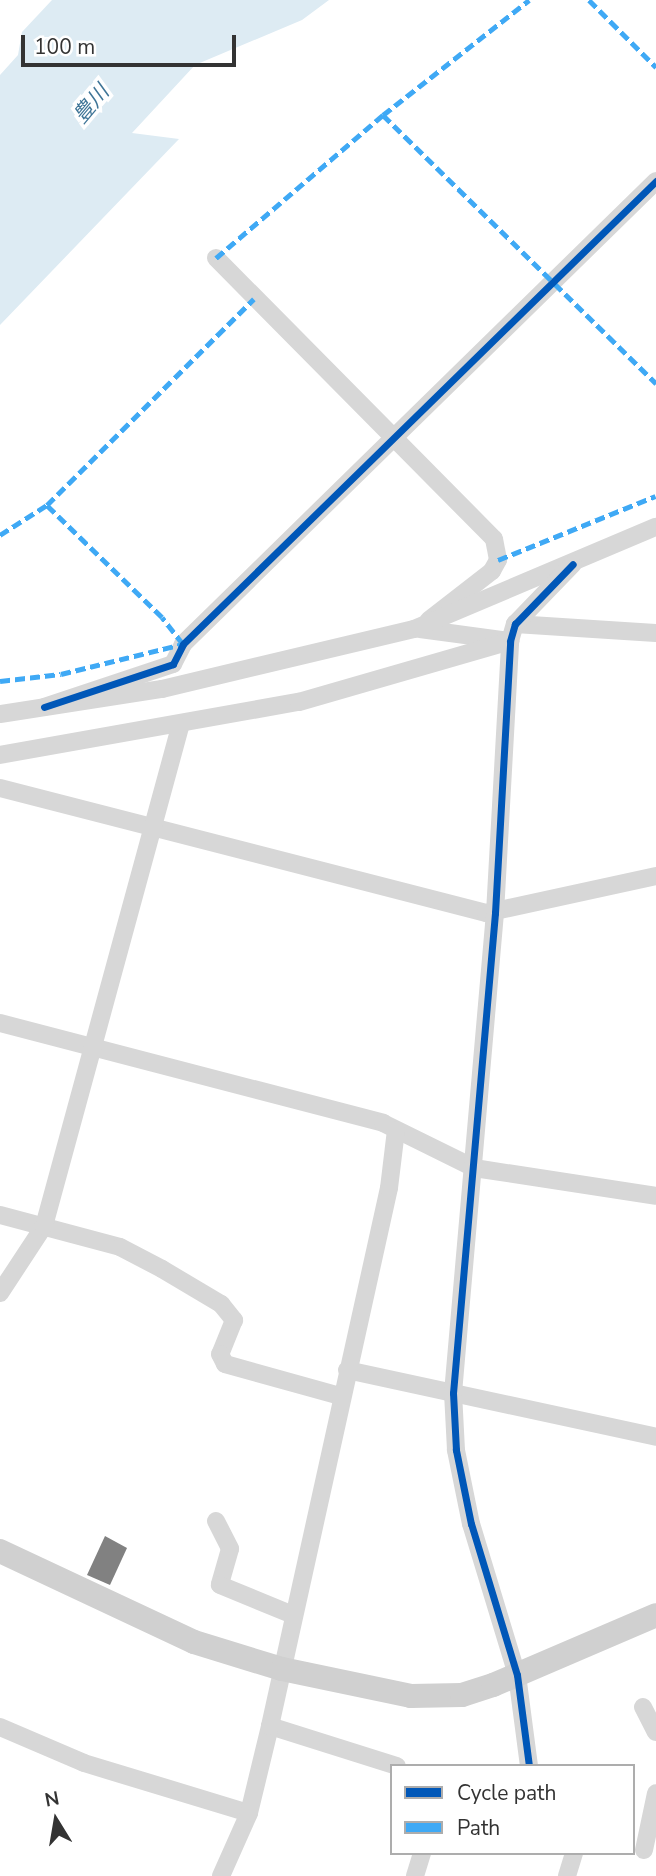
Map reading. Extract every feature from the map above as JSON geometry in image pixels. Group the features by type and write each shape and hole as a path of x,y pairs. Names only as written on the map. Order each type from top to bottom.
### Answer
{"street":[{"path":"44,707 173,664 183,644 397,438 656,181"},
{"path":"216,258 494,539 498,551 492,571 432,614 421,626"},
{"path":"0,714 162,689 421,626 656,527"},
{"path":"0,755 180,727 299,702 512,633 573,564"},
{"path":"421,626 512,633 656,633"},
{"path":"512,633 495,913 453,1393 456,1450 471,1524 517,1675 528,1764"},
{"path":"0,1293 44,1226 95,1047 180,727"},
{"path":"0,788 495,913 656,876"},
{"path":"0,1023 396,1130 474,1168 656,1196"},
{"path":"221,1876 249,1812 270,1726 340,1396 389,1188 396,1130"},
{"path":"0,1215 120,1247 221,1304 234,1320 220,1354 225,1364 340,1396"},
{"path":"347,1370 656,1437"},
{"path":"216,1521 230,1549 220,1585 293,1615"},
{"path":"0,1551 194,1642 282,1668 435,1698 517,1675 656,1615"},
{"path":"643,1707 656,1732"},
{"path":"270,1726 391,1764"},
{"path":"0,1727 84,1763 249,1812"},
{"path":"645,1850 656,1793"},
{"path":"415,1876 421,1855"},
{"path":"567,1876 573,1855"}],"water":[{"name":"豊川","path":"52,0 329,0 302,20 195,65 132,133 179,139 0,325 0,75 18,55 22,32"}],"building":[{"path":"105,1536 127,1548 110,1585 87,1575"}],"marked path":[{"path":"216,258 383,115 529,0"},
{"path":"589,0 656,67"},
{"path":"383,115 656,383"},
{"path":"0,535 47,505 254,299"},
{"path":"498,560 656,496"},
{"path":"0,681 61,674 183,644 162,617 47,505"}],"cycle path":[{"path":"44,707 173,664 183,644 656,181"},
{"path":"529,1764 517,1675 471,1524 456,1450 453,1393 495,913 510,641 515,624 573,564"}]}
